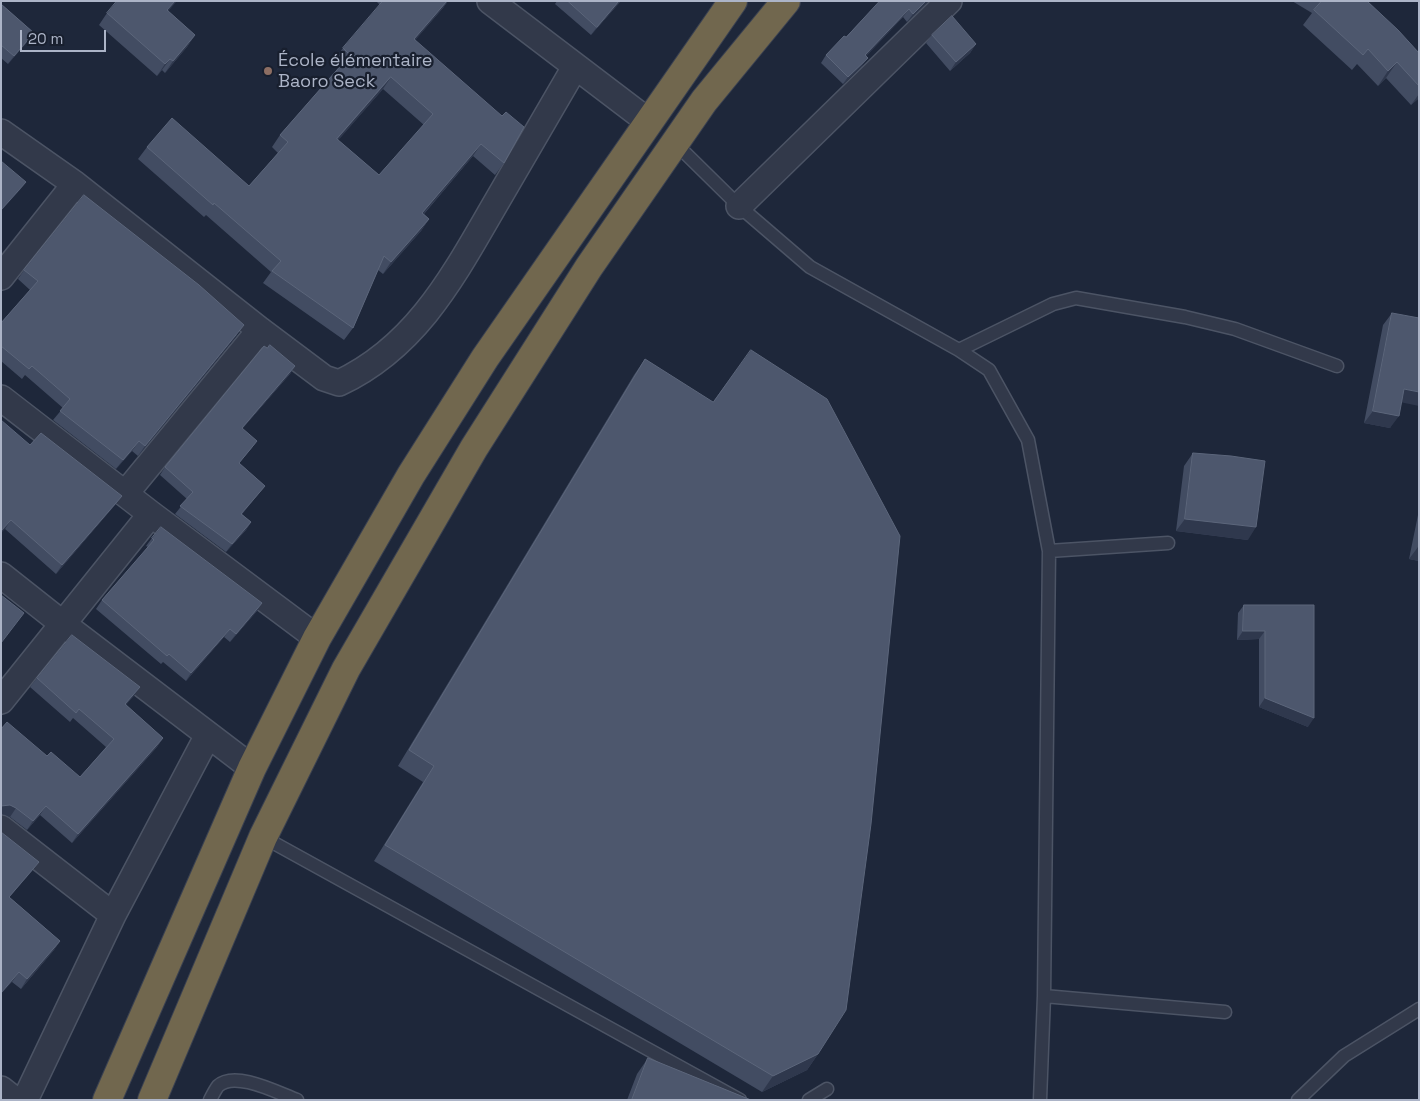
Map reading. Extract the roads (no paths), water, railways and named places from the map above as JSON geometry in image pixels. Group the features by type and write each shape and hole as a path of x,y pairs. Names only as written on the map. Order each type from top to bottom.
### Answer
{"highway":[{"path":"107,1100 252,768 317,638 411,474 485,358 733,1"},
{"path":"152,1100 263,837 346,669 474,448 589,267 704,101 786,1"}],"street":[{"path":"490,1 649,122"},
{"path":"739,206 949,1"},
{"path":"1,132 75,184 324,378 339,383 356,375 411,332 451,280 576,67"},
{"path":"1,277 75,184"},
{"path":"125,494 260,330"},
{"path":"1,398 150,514 317,638"},
{"path":"1,702 150,514"},
{"path":"1,575 252,768"},
{"path":"24,1100 113,915 208,735"},
{"path":"1,828 113,915"},
{"path":"1,1089 15,1100"}],"lane":[{"path":"675,144 739,206 810,267 959,350 989,370 1028,440 1050,551 1044,996 1040,1100"},
{"path":"959,350 1053,304 1076,298 1185,317 1235,329 1337,366"},
{"path":"1050,551 1168,543"},
{"path":"263,837 740,1100"},
{"path":"1044,996 1225,1012"},
{"path":"1298,1100 1344,1056 1419,1009"},
{"path":"210,1100 219,1086 234,1080 255,1083 297,1100"},
{"path":"809,1100 827,1089"}],"place":[{"name":"École élémentaire Baoro Seck","path":"268,71"}]}
